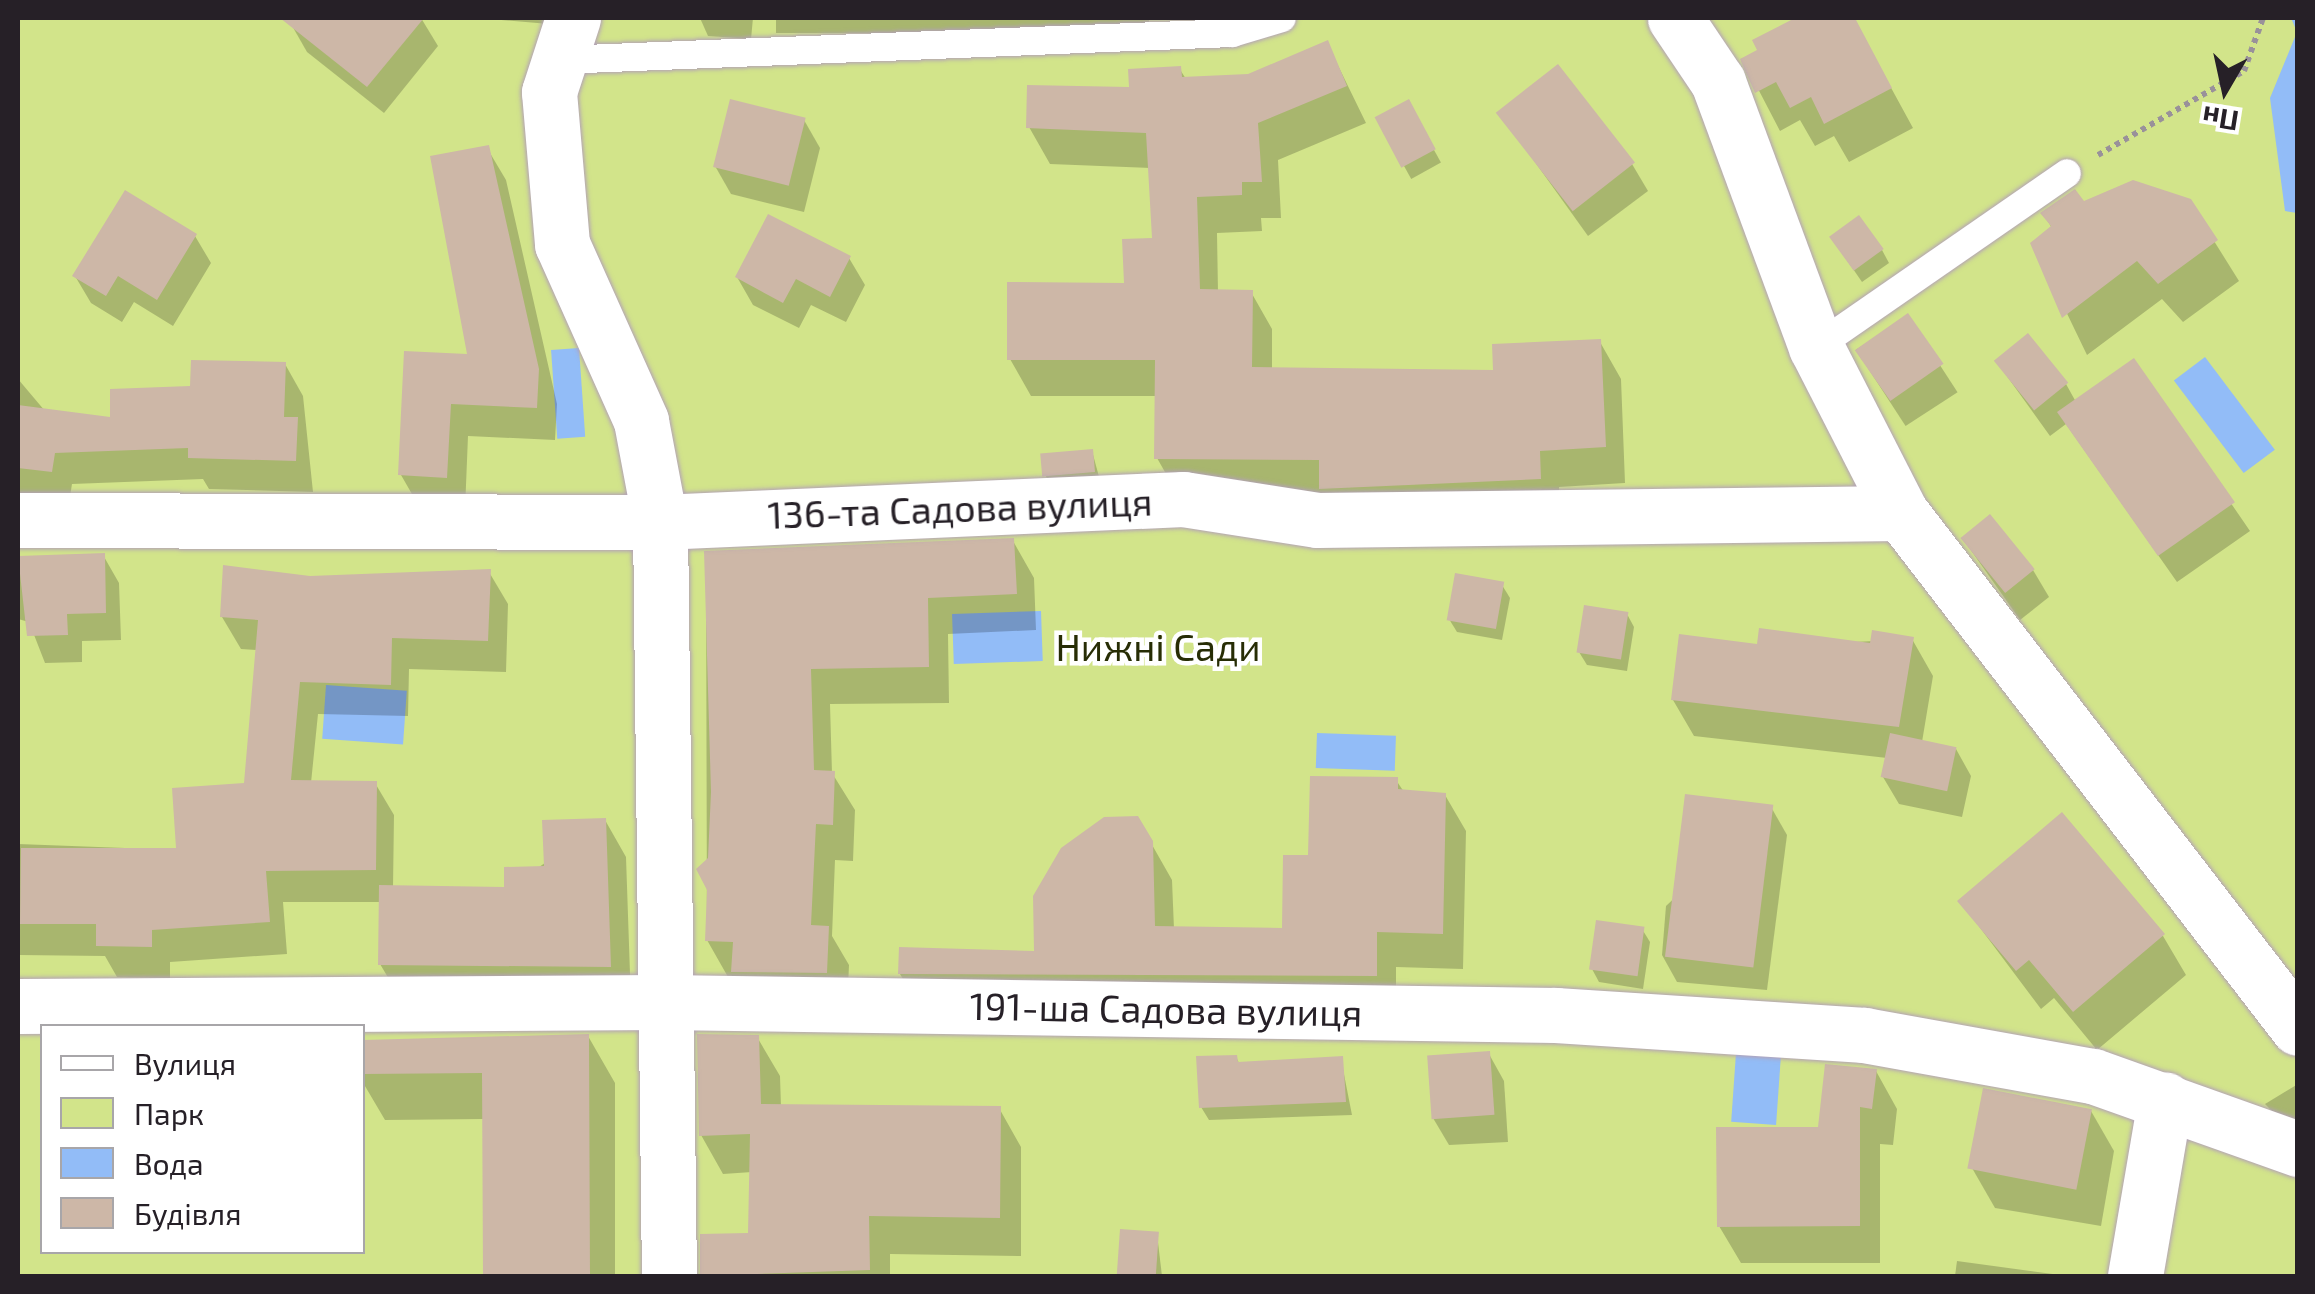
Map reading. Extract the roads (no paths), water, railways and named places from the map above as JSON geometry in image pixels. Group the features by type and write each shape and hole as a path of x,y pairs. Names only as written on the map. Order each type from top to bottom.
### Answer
{"street":[{"path":"1674,18 1718,82 1816,347 1901,513 2298,1028"},
{"path":"567,39 548,92 562,244 641,421 660,522 669,1276"},
{"name":"136-та Садова вулиця","path":"18,520 660,522 1183,499 1317,520 1901,513"},
{"name":"191-ша Садова вулиця","path":"18,1006 664,1002 1633,1020 1864,1036 2093,1076 2298,1150"},
{"path":"2134,1276 2165,1100"}],"lane":[{"path":"567,39 1232,33 1282,18"},
{"path":"1816,347 2067,173"}],"water":[{"path":"2291,18 2298,18 2297,213 2285,211 2270,98 2297,32"},
{"path":"579,348 585,437 557,439 551,350"},
{"path":"2205,357 2275,450 2244,473 2174,380"},
{"path":"1041,611 1043,661 954,664 952,614"},
{"path":"326,685 407,691 403,745 322,739"},
{"path":"1317,733 1396,736 1395,771 1316,768"},
{"path":"1736,1053 1781,1056 1776,1125 1731,1122"}],"park label":[{"name":"Нижні Сади","path":"1158,647"}]}
